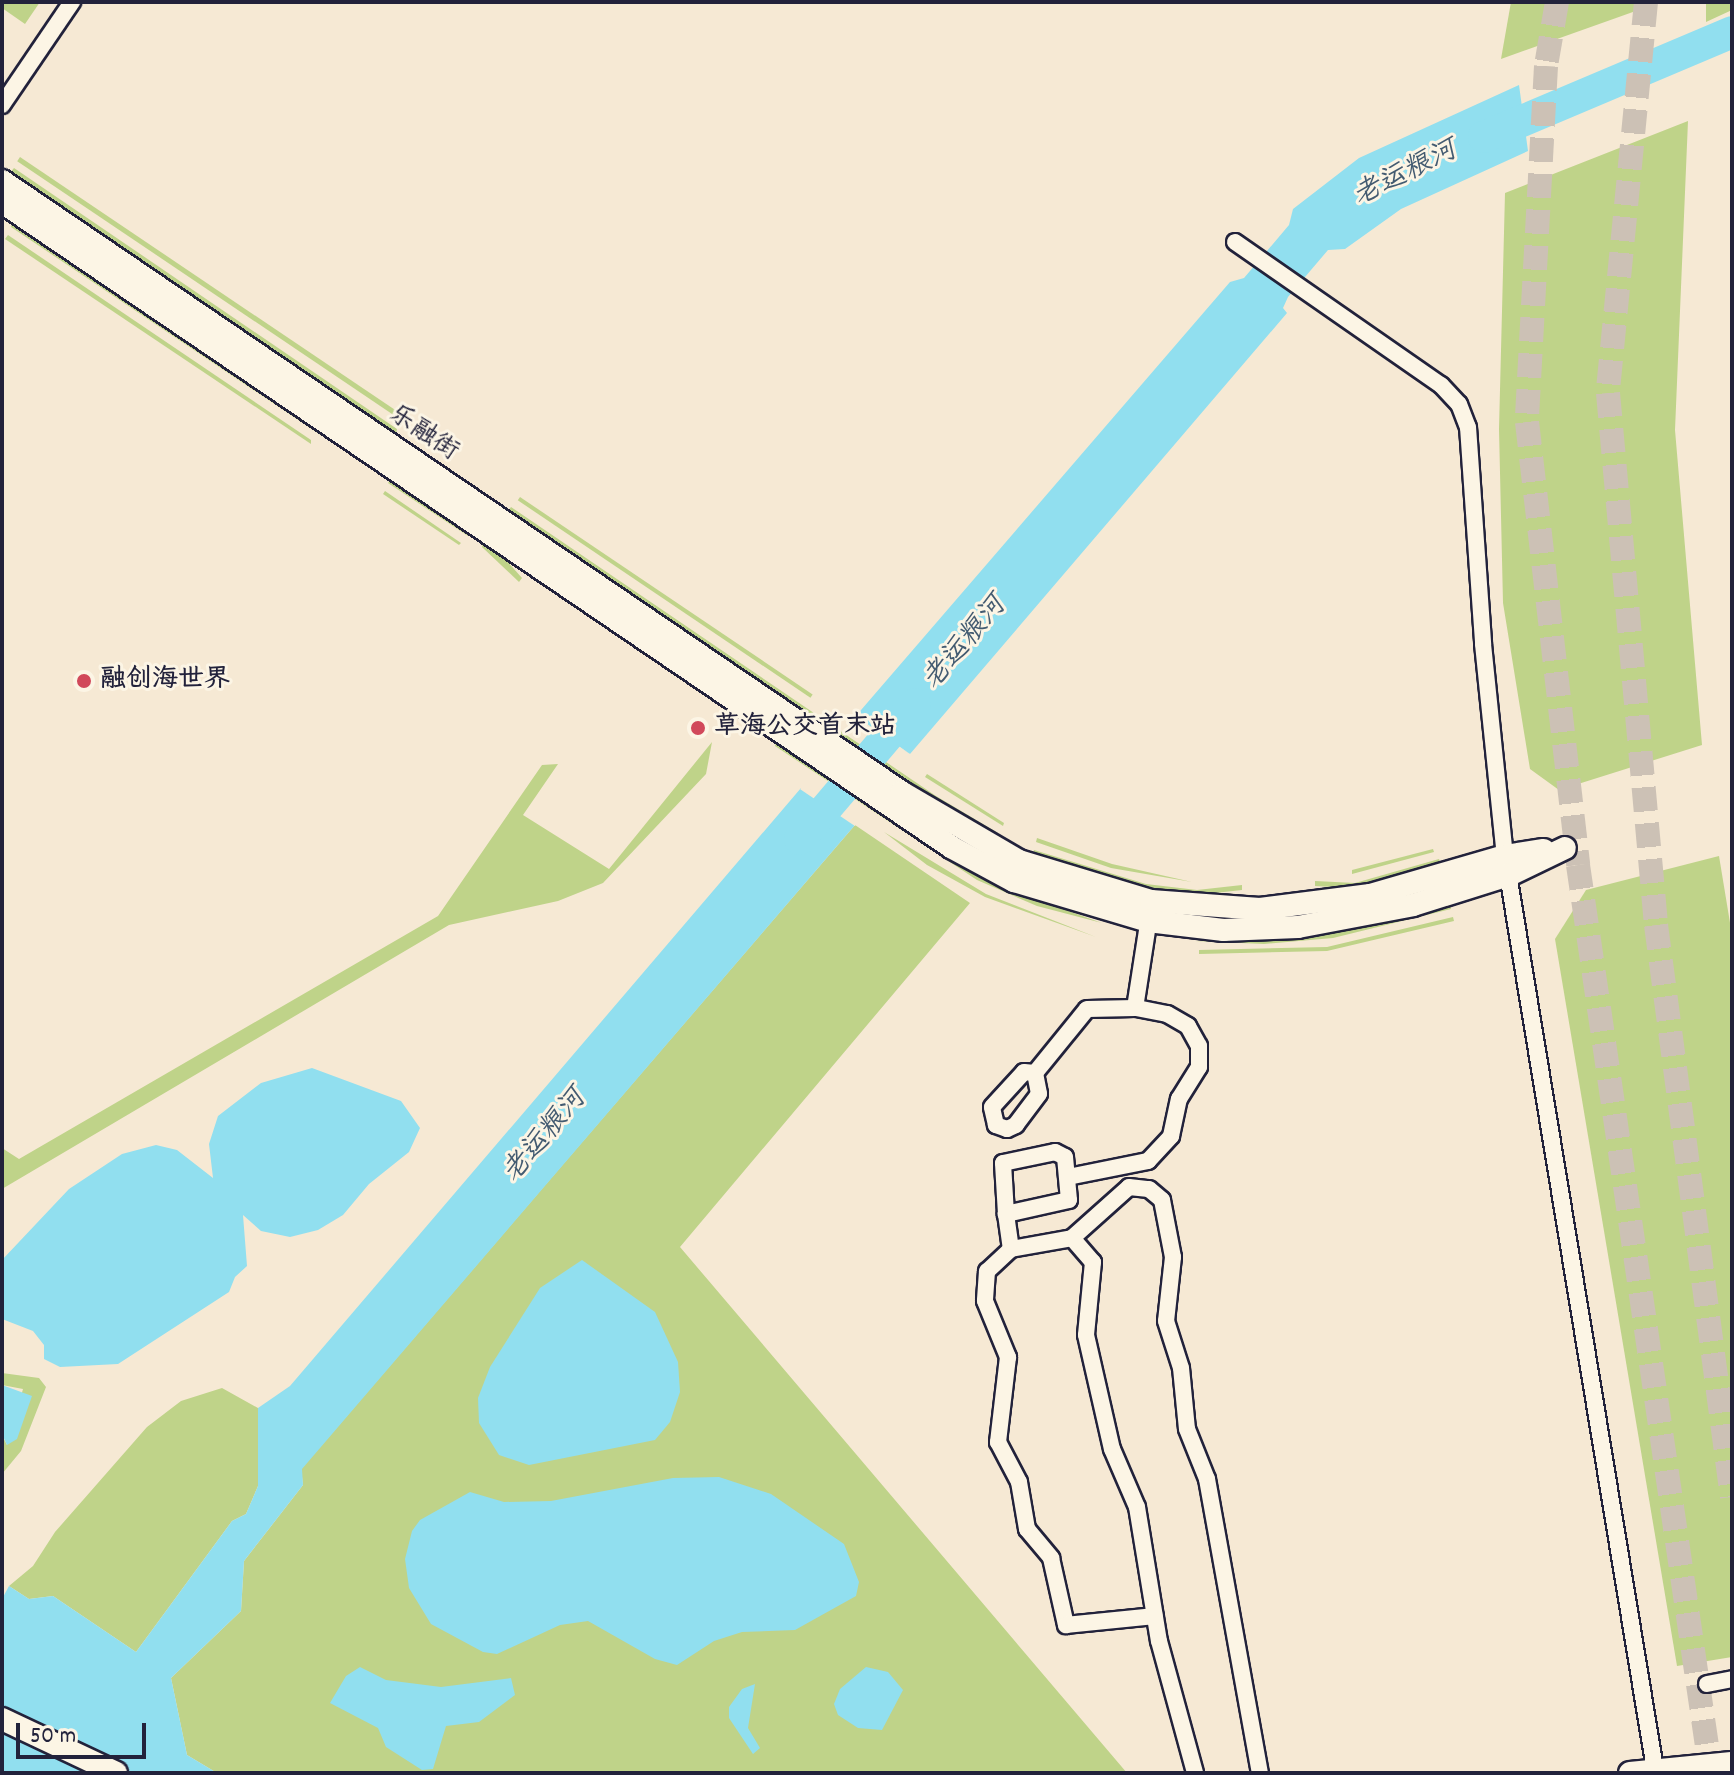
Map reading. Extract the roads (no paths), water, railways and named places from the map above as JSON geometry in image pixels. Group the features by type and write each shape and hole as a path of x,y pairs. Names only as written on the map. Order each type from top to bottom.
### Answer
{"street":[{"path":"2,105 72,2"},
{"name":"乐融街","path":"2,181 809,740"},
{"name":"乐融街","path":"2,202 809,740"},
{"path":"1235,242 1441,385 1459,404 1468,427 1483,644 1507,865 1655,1769"},
{"path":"809,740 896,799 1019,861 1150,911 1334,903 1507,865"},
{"path":"1135,1008 1150,911"},
{"path":"1035,1073 1087,1009 1135,1008 1167,1014 1188,1026 1199,1046 1199,1067 1179,1099 1171,1136 1148,1161 1068,1177"},
{"path":"1006,1214 1064,1203 1071,1195 1065,1157 1055,1152 1003,1163 999,1169 1011,1249"},
{"path":"1155,1616 1066,1625 1051,1558 1027,1529 1019,1482 998,1442 1008,1357 988,1312 984,1282 992,1262 1011,1249 1072,1238 1122,1190 1140,1186 1162,1200 1173,1257 1166,1321 1181,1368 1187,1429 1207,1479 1260,1773"},
{"path":"1072,1238 1093,1262 1086,1335 1112,1449 1137,1507 1155,1616 1195,1773"},
{"path":"1707,1684 1732,1679"},
{"path":"2,1719 116,1773"},
{"path":"1630,1773 1732,1763"}],"water":[{"path":"1519,85 1528,151 1401,209 1345,249 1328,250 1288,297 1283,308 1287,313 910,754 855,717 1230,282 1244,278 1289,225 1293,209 1359,158"},
{"path":"801,788 855,825 302,1469 303,1485 244,1561 241,1611 171,1678 187,1755 217,1773 2,1773 2,1599 9,1586 29,1599 53,1596 136,1652 232,1521 246,1514 258,1486 258,1408 290,1386"},
{"path":"312,1068 401,1101 420,1128 409,1152 369,1184 343,1215 318,1230 290,1237 261,1231 243,1215 247,1266 235,1277 229,1292 118,1364 60,1367 44,1359 44,1345 33,1331 2,1319 2,1260 69,1189 122,1154 156,1145 177,1150 213,1178 209,1144 218,1116 261,1083"},
{"path":"582,1260 655,1312 678,1362 680,1392 670,1422 655,1440 529,1465 499,1455 479,1423 478,1398 490,1367 540,1288"},
{"path":"2,1385 32,1396 17,1439 7,1445 2,1434"},
{"path":"719,1477 771,1494 844,1544 859,1582 856,1596 795,1630 742,1632 714,1641 677,1665 655,1659 588,1621 560,1625 497,1654 483,1652 431,1624 409,1588 405,1559 412,1531 420,1520 470,1492 504,1502 551,1501 673,1478"},
{"path":"360,1667 386,1680 441,1687 511,1678 515,1695 479,1722 446,1726 433,1769 422,1770 386,1747 378,1728 330,1703 346,1676"},
{"path":"866,1667 888,1672 903,1690 882,1730 858,1728 838,1715 834,1704 840,1689"},
{"path":"755,1684 748,1728 760,1748 753,1754 729,1718 729,1707 742,1689"}],"waterway":[{"name":"老运粮河","path":"1484,137 1732,32"},
{"name":"老运粮河","path":"800,839 915,704"}],"tunnel":[{"path":"1557,2 1546,66 1527,422 1578,865 1711,1773"},
{"path":"1646,2 1608,393 1656,925 1732,1497"}],"place":[{"name":"融创海世界","path":"84,681"},
{"name":"草海公交首末站","path":"698,728"}]}
